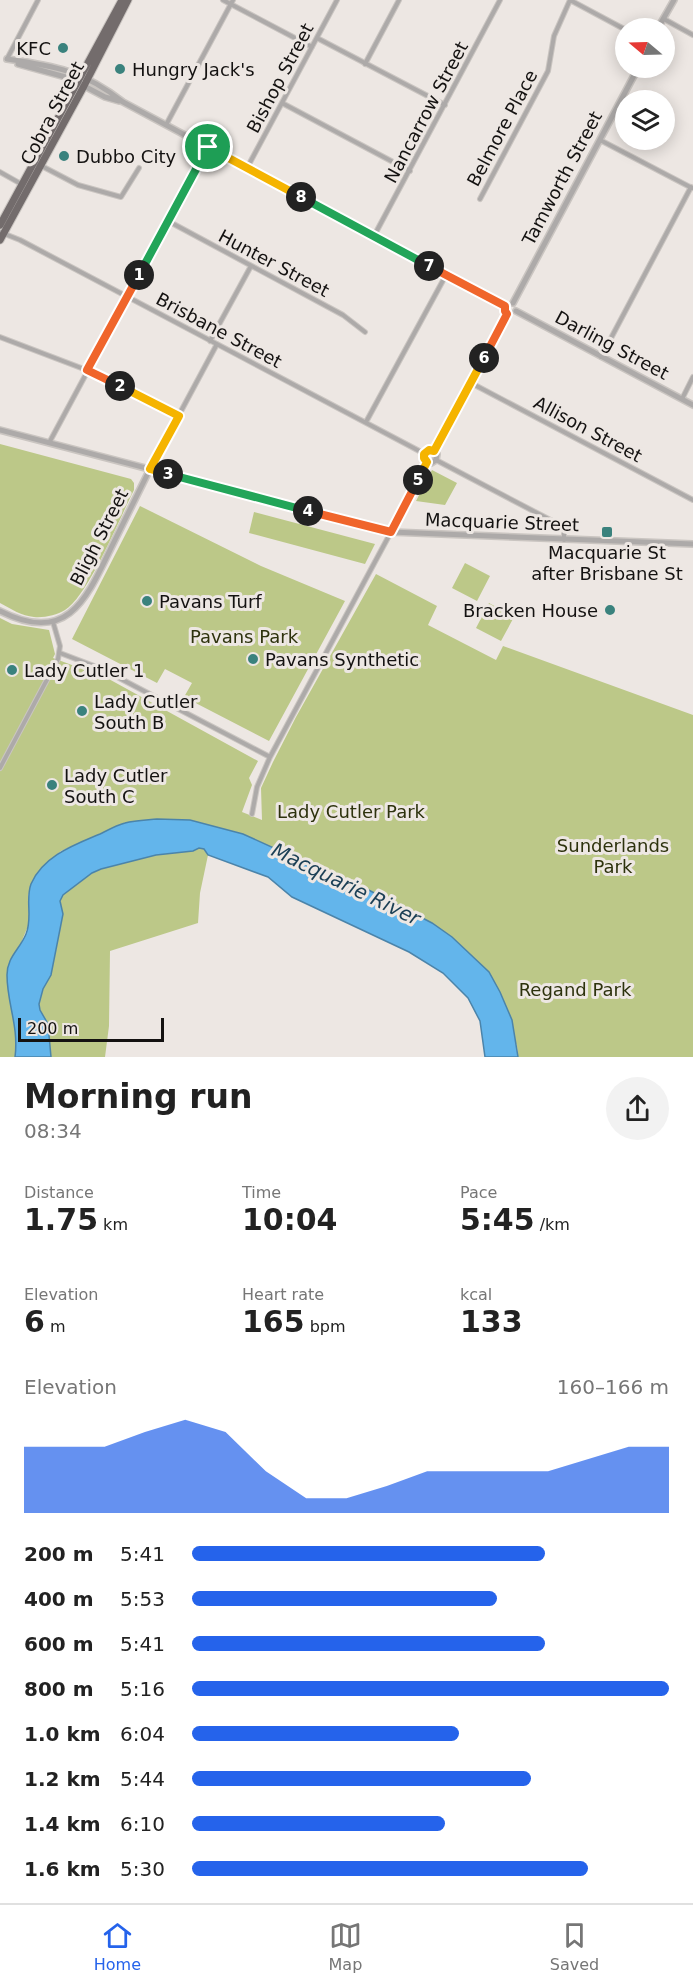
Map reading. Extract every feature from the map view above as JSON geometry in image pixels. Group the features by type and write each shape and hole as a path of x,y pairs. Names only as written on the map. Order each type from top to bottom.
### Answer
{"highway":[{"name":"Cobra Street","path":"0,240 2,232 122,0"},
{"name":"Cobra Street","path":"82,81 128,0"},
{"name":"Cobra Street","path":"0,225 26,186"}],"street":[{"path":"38,0 3,59 72,71 105,97 123,102 505,306"},
{"path":"223,0 232,2 312,47"},
{"name":"Bishop Street","path":"247,168 337,0"},
{"path":"365,64 399,0"},
{"name":"Nancarrow Street","path":"374,236 500,0"},
{"path":"570,0 615,24"},
{"name":"Belmore Place","path":"480,199 548,71 554,36 570,0"},
{"path":"665,18 674,0"},
{"path":"166,125 232,2"},
{"path":"675,25 693,35"},
{"path":"317,38 445,105"},
{"name":"Tamworth Street","path":"513,303 633,78"},
{"path":"282,103 410,171"},
{"path":"600,140 692,188 601,357"},
{"path":"49,443 208,147"},
{"path":"38,164 78,185 121,197 138,168"},
{"path":"0,172 26,186"},
{"name":"Hunter Street","path":"168,221 343,315 365,332"},
{"name":"Brisbane Street","path":"2,232 424,454"},
{"path":"210,341 251,266"},
{"path":"366,422 446,275"},
{"path":"505,306 508,303 516,306 516,311 511,315 507,314"},
{"path":"434,451 507,314 505,306"},
{"name":"Darling Street","path":"516,311 693,405"},
{"path":"0,337 87,370 179,416"},
{"path":"150,469 217,344"},
{"path":"682,399 693,376"},
{"name":"Allison Street","path":"470,383 693,500"},
{"name":"Macquarie Street","path":"0,430 391,532 693,544"},
{"path":"434,451 429,450 424,454 424,458 427,462 433,463 436,460"},
{"path":"434,451 437,454 436,460"},
{"path":"436,460 558,524 564,531 564,540"},
{"path":"252,814 257,787 270,758 427,462"},
{"name":"Bligh Street","path":"53,621 71,613 86,596 150,469"},
{"path":"0,611 29,622 53,621 60,653 0,768"},
{"path":"60,653 102,669 270,758"}],"green space":[{"path":"0,444 131,479 134,483 134,490 94,573 74,602 65,610 54,615 30,616 0,603"},
{"path":"432,470 457,483 445,505 416,501"},
{"name":"Pavans Park","path":"140,506 261,566 345,601 269,741 184,697 192,683 165,669 157,683 72,639"},
{"path":"254,512 375,544 365,564 249,533"},
{"path":"465,563 490,576 477,601 452,588"},
{"path":"376,574 437,606 428,625 496,660 503,646 693,715 693,1057 518,1057 517,1046 489,972 452,937 432,923 359,885 324,875 287,854 243,834 190,820 157,819 125,823 61,851 41,868 35,877 28,896 30,912 28,926 21,943 11,1001 17,1034 15,1057 0,1057 0,618 12,624 49,630 55,654 53,658 107,678 258,761 249,778 252,785 242,812 262,820 261,788 273,762"},
{"path":"489,603 514,617 501,641 476,628"},
{"path":"199,848 204,849 208,855 200,893 198,923 110,951 109,1026 105,1057 51,1057 48,1024 39,1004 43,989 51,975 63,914 60,900 63,895 101,869 156,855 193,851"}],"water":[{"name":"Macquarie River","path":"157,819 190,820 243,834 287,854 324,875 359,885 432,923 452,937 489,972 512,1020 518,1057 485,1057 480,1021 468,998 443,973 409,952 292,897 268,877 208,855 204,849 199,848 193,851 156,855 101,869 63,895 60,901 63,914 51,975 43,989 39,1004 48,1024 51,1057 15,1057 15,1035 7,975 11,958 28,928 29,890 36,874 51,859 80,843 122,824"}],"place":[{"name":"KFC","path":"63,48"},
{"name":"Hungry Jack's","path":"120,69"},
{"name":"Dubbo City","path":"64,156"},
{"name":"Macquarie St after Brisbane St","path":"607,532"},
{"name":"Pavans Turf","path":"147,601"},
{"name":"Bracken House","path":"610,610"},
{"name":"Pavans Synthetic","path":"253,659"},
{"name":"Lady Cutler 1","path":"12,670"},
{"name":"Lady Cutler South B","path":"82,711"},
{"name":"Lady Cutler South C","path":"52,785"}],"route":[{"path":"208,147 505,306 507,314 434,451 429,450 424,454 427,462 391,532 150,469 179,416 87,370 208,147"}],"park label":[{"name":"Lady Cutler Park","path":"351,811"},
{"name":"Sunderlands Park","path":"613,855"},
{"name":"Regand Park","path":"575,989"}]}
